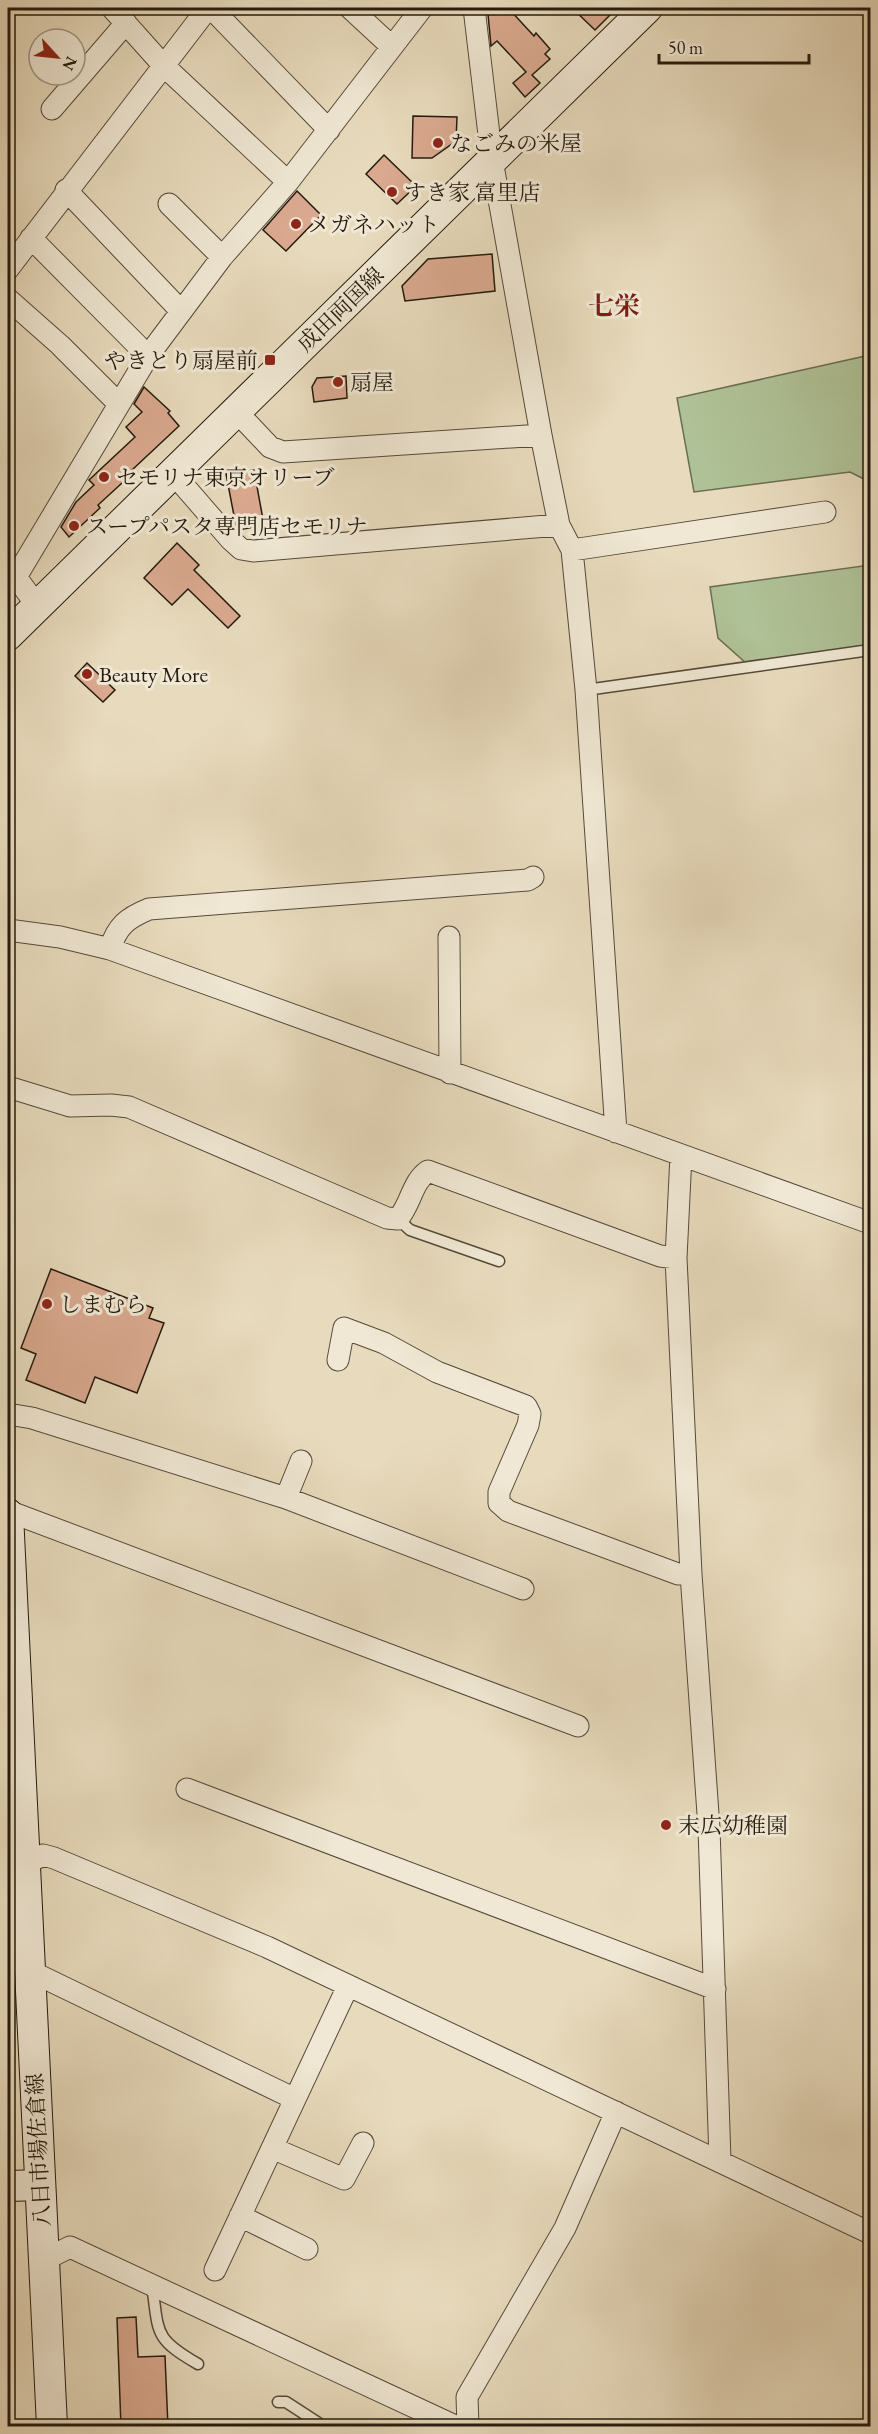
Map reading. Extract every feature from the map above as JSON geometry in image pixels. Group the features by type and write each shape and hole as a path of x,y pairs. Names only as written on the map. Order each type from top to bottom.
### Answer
{"main road":[{"name":"成田両国線","path":"8,635 647,8"},
{"name":"八日市場佐倉線","path":"8,1513 16,1871 28,1970 52,2427"},
{"path":"8,2186 39,2185"}],"street":[{"path":"112,8 163,65 288,182"},
{"path":"8,269 66,190 209,8 329,130"},
{"path":"350,8 392,46"},
{"path":"38,607 16,577 148,356 222,257 288,182 422,8"},
{"path":"474,8 492,160 541,435 559,525 572,550 586,690 616,1132"},
{"path":"52,109 126,23"},
{"path":"66,190 181,311"},
{"path":"169,204 222,257"},
{"path":"31,238 148,356"},
{"path":"8,298 60,345 119,404"},
{"path":"236,411 270,447 283,452 541,435"},
{"path":"172,472 231,540 241,549 253,551 559,525"},
{"path":"572,550 825,512"},
{"path":"110,949 115,932 124,921 149,909 516,881 533,877"},
{"path":"8,930 60,937 110,949 870,1223"},
{"path":"449,937 450,1073"},
{"path":"8,1087 70,1106 129,1107 387,1218 398,1219 406,1209 418,1177 428,1171 660,1256 676,1258"},
{"path":"681,1155 676,1258 691,1574 709,1828 720,2160"},
{"path":"338,1360 344,1328 384,1343 437,1372 526,1406 530,1414 528,1425 499,1492 499,1503 508,1511 678,1574 691,1574"},
{"path":"8,1414 32,1418 286,1498 523,1589"},
{"path":"286,1498 301,1461"},
{"path":"8,1513 578,1726"},
{"path":"187,1789 716,1989"},
{"path":"16,1871 43,1855 54,1858 267,1947 870,2233"},
{"path":"28,1970 295,2099"},
{"path":"215,2270 348,1986"},
{"path":"468,2427 467,2397 565,2228 616,2112"},
{"path":"272,2148 344,2179 363,2143"},
{"path":"240,2216 307,2249"},
{"path":"42,2256 52,2256 70,2247 455,2427"}],"lane":[{"path":"586,690 870,650"},
{"path":"398,1219 410,1230 499,1261"},
{"path":"152,2285 159,2332 170,2348 198,2364"},
{"path":"278,2403 286,2402 323,2427"}],"green space":[{"path":"870,355 870,534 866,480 850,472 694,492 677,398"},
{"path":"870,565 870,645 747,664 718,638 710,587"}],"building":[{"path":"495,8 508,8 534,36 536,33 550,49 545,54 550,59 532,75 540,83 525,97 513,83 526,72 497,41 491,46 488,14"},
{"path":"572,8 617,8 595,30"},
{"path":"413,116 457,117 456,141 432,158 412,158"},
{"path":"384,155 416,186 397,204 366,174"},
{"path":"297,191 321,215 286,251 263,230"},
{"path":"492,254 495,291 405,301 402,286 428,259"},
{"path":"346,376 347,398 314,402 312,387 317,378"},
{"path":"144,387 170,411 168,413 179,426 132,470 134,472 98,505 100,508 69,537 61,527 76,502 94,485 89,480 135,437 126,427 142,412 134,404"},
{"path":"254,470 264,525 239,530 236,526 226,474"},
{"path":"177,543 199,565 194,570 240,616 228,628 188,589 172,605 144,578"},
{"path":"87,663 115,690 103,702 75,676"},
{"path":"51,1269 153,1308 149,1318 164,1323 137,1393 95,1377 85,1403 26,1380 36,1354 21,1348"},
{"path":"136,2317 138,2357 165,2356 168,2427 121,2427 117,2318"}],"place":[{"name":"なごみの米屋","path":"438,143"},
{"name":"すき家 富里店","path":"392,192"},
{"name":"メガネハット","path":"296,224"},
{"name":"やきとり扇屋前","path":"270,360"},
{"name":"扇屋","path":"338,382"},
{"name":"セモリナ東京オリーブ","path":"104,477"},
{"name":"スープパスタ専門店セモリナ","path":"74,526"},
{"name":"Beauty More","path":"87,674"},
{"name":"しまむら","path":"47,1304"},
{"name":"末広幼稚園","path":"666,1825"}],"district":[{"name":"七栄","path":"614,306"}]}
